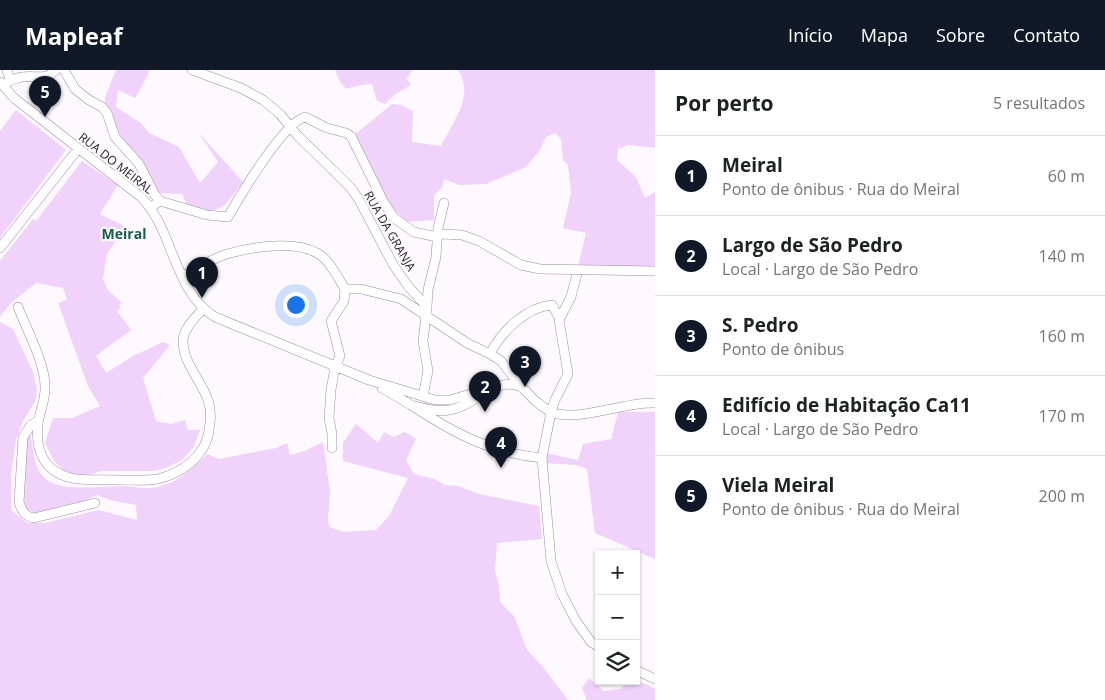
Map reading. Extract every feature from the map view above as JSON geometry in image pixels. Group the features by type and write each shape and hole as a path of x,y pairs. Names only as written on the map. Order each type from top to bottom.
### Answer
{"street":[{"path":"4,82 7,70"},
{"path":"4,82 20,77 43,78 56,70"},
{"path":"64,70 75,89 108,113 115,137 139,164 160,201 207,216 228,217 243,191 290,126 299,118 305,117 351,136 382,201 394,218 414,232 437,237 442,234 462,235 479,241 532,268 655,271"},
{"name":"RUA DA GRANJA","path":"192,70 241,88 263,100 280,114 297,135 350,187 358,198 394,266 426,311 467,343 490,354 501,362 522,388 551,412"},
{"name":"RUA DO MEIRAL","path":"4,82 14,98 141,197 151,207 182,277 203,309 214,317 369,380 442,401 494,387 514,386 522,388"},
{"path":"0,248 78,149"},
{"path":"151,207 160,201"},
{"path":"423,396 428,372 423,341 428,290 436,257 437,237 444,203"},
{"path":"182,277 206,263 228,254 259,248 294,247 318,253 326,261 345,289 344,301 331,321 340,356 331,390 332,448"},
{"path":"578,270 571,297 559,320 568,374 551,412 542,458 550,553 556,578 576,621 595,645"},
{"path":"345,289 361,289 401,299 426,311"},
{"path":"490,354 505,331 515,322 536,309 552,305 557,314 561,315"},
{"path":"18,307 41,365 46,386 38,421 38,445 41,455 48,465 72,479 142,480 157,479 173,474 190,464 202,451 208,436 211,418 209,402 186,356 183,340 190,323 203,309"},
{"name":"RUA DO MEIRAL","path":"369,380 435,421 485,446 522,456 542,458"},
{"path":"411,405 432,410 450,410 470,403 494,387"},
{"path":"551,412 570,415 636,404 655,403"},
{"path":"38,421 31,425 23,437 19,502 22,512 34,518 95,503"},
{"path":"640,672 655,679"}],"shaded area":[{"path":"116,70 149,70 135,98 118,90 116,107 141,123 149,133 179,147 200,183 218,162 198,132 243,182 231,198 221,207 215,210 199,210 188,207 182,194 157,193 119,137 111,109 105,106 105,97"},
{"path":"335,70 412,70 407,79 411,85 394,95 385,104 377,101 372,84 346,89 339,80"},
{"path":"458,70 655,70 655,148 629,145 618,149 617,160 636,177 645,198 655,192 655,266 578,266 586,233 563,228 571,193 568,165 563,160 561,139 555,133 546,137 540,150 526,167 486,184 459,185 444,179 442,188 434,195 434,220 407,222 391,207 353,136 392,104 401,105 413,111 412,142 441,146 456,118 463,99 463,80"},
{"path":"16,110 66,150 0,238 0,131"},
{"path":"82,161 118,185 100,214 130,229 117,239 107,254 103,279 108,290 122,303 119,305 121,308 117,311 131,330 96,356 106,373 133,356 163,342 170,345 143,378 156,421 171,424 185,420 188,430 200,430 193,448 182,460 166,468 154,471 102,471 72,479 54,461 45,443 53,418 72,418 100,406 88,386 58,303 67,300 63,288 36,283 10,304 0,317 0,261 33,219 36,221"},
{"path":"0,322 13,329 33,372 37,391 35,402 23,421 16,440 11,474 11,510 27,523 45,523 99,510 137,520 136,505 110,500 97,495 82,502 35,514 27,509 24,503 27,441 30,433 35,460 41,474 47,480 56,484 79,488 122,486 153,488 172,482 190,470 208,454 219,459 276,448 287,443 290,455 302,452 323,442 330,492 328,521 330,527 343,532 376,530 389,516 408,478 343,461 343,443 356,424 378,443 384,432 394,437 405,432 416,439 406,460 414,474 479,494 539,506 542,539 497,543 495,571 499,585 500,602 514,616 527,650 543,667 568,700 0,700"},
{"path":"618,412 655,412 655,559 640,552 640,550 634,550 595,533 587,469 576,465 543,463 546,453 578,460 583,444 611,439"},
{"path":"589,678 604,691 620,689 624,685 640,685 640,683 655,689 655,699 587,700 582,688"}],"place":[{"name":"Viela Meiral","path":"45,117"},
{"name":"Meiral","path":"202,298"},
{"name":"S. Pedro","path":"525,387"},
{"name":"Largo de São Pedro","path":"485,412"},
{"name":"Edifício de Habitação Ca11","path":"501,468"}],"district":[{"name":"Meiral","path":"124,233"}]}
